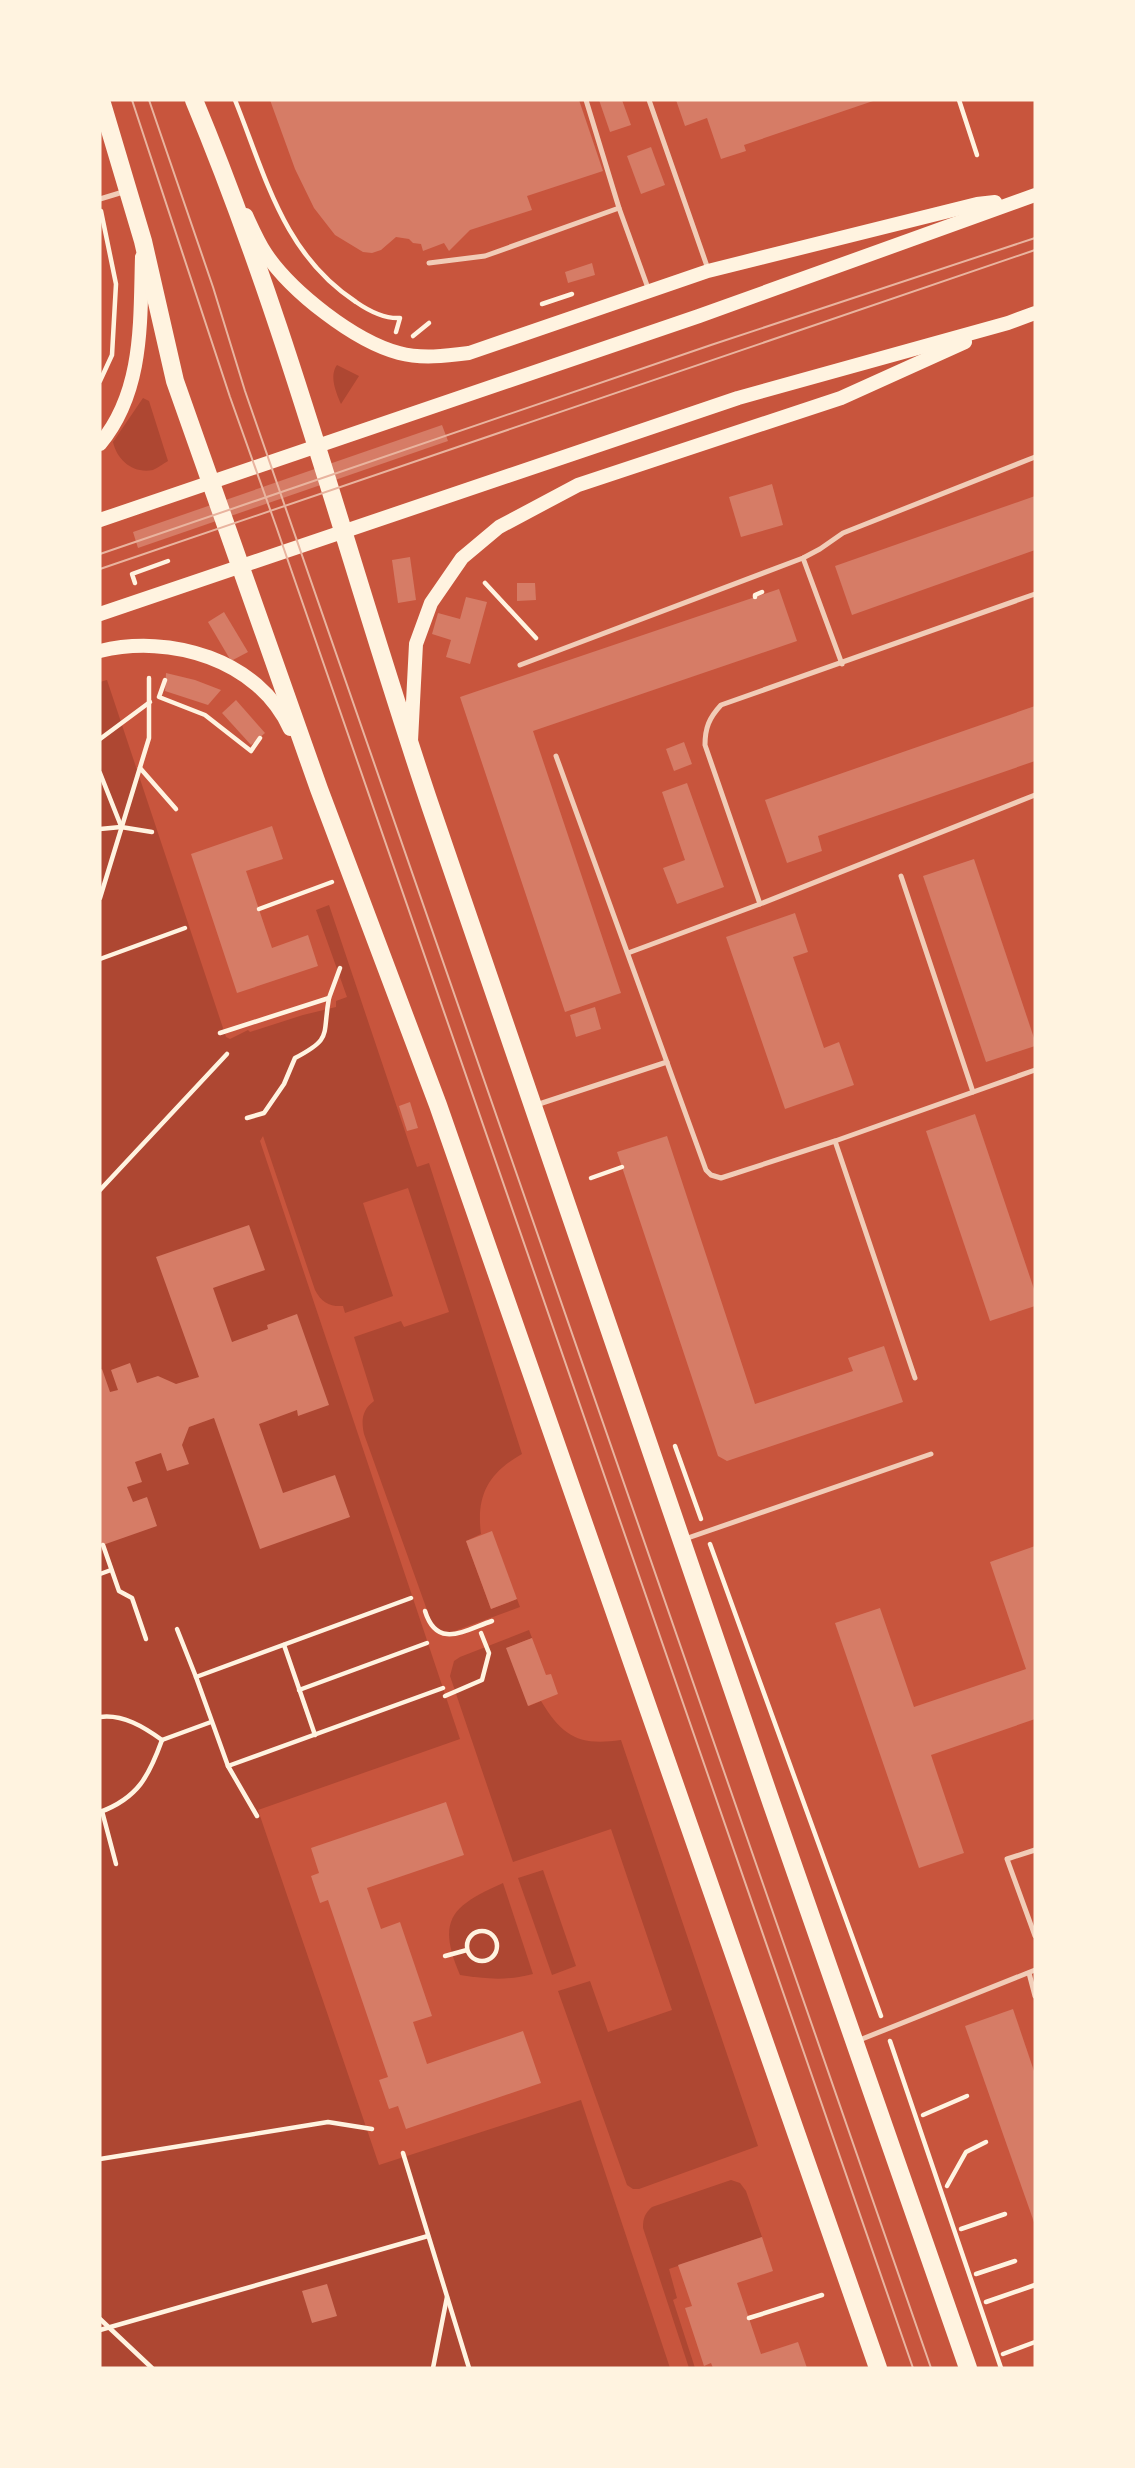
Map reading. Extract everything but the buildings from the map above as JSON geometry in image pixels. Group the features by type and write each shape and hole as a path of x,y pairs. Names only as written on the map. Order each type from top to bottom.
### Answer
{"main road":[{"path":"101,100 143,242 175,381 318,789 438,1105 878,2368"},
{"path":"194,100 229,185 273,312 411,749 968,2368"},
{"path":"229,185 267,255 301,293 328,316 361,337 399,354 435,357 469,353 708,271 977,204 1028,197"},
{"path":"100,520 699,316 1028,197"},
{"path":"100,444 130,388 140,349 143,242"},
{"path":"411,749 416,645 430,603 463,558 499,527 578,485 841,398 1035,313"},
{"path":"100,614 738,398 1008,323"},
{"path":"100,651 120,646 149,645 185,649 214,659 245,676 267,694 283,713 318,789"}],"lane":[{"path":"586,100 619,208 649,291"},
{"path":"649,100 708,271"},
{"path":"100,199 128,190"},
{"path":"429,264 485,256 619,208"},
{"path":"520,665 803,558 843,533 1035,457"},
{"path":"803,558 842,664"},
{"path":"760,904 705,745 705,730 711,716 721,705 1035,594"},
{"path":"556,756 706,1170 715,1177 725,1177 835,1141 1035,1070"},
{"path":"628,953 1035,795"},
{"path":"901,876 973,1092"},
{"path":"533,1106 667,1062"},
{"path":"835,1141 915,1378"},
{"path":"681,1540 931,1454"},
{"path":"1035,1850 1007,1859 1035,1936"},
{"path":"854,2042 1035,1970"},
{"path":"1028,1973 1035,1996"}],"path":[{"path":"235,100 285,225 302,252 340,292 364,308 389,319 400,318 395,338"},
{"path":"959,100 977,155"},
{"path":"100,207 116,284 112,355 100,381"},
{"path":"485,583 537,638"},
{"path":"755,597 762,592"},
{"path":"100,898 149,738 149,678"},
{"path":"165,680 159,697 205,715 251,751 260,738"},
{"path":"100,738 150,702"},
{"path":"140,768 176,809"},
{"path":"100,773 121,827"},
{"path":"100,829 121,827 152,832"},
{"path":"259,909 333,882"},
{"path":"100,959 185,928"},
{"path":"247,1118 264,1113 284,1084 295,1058 316,1048 322,1042 329,998 340,968"},
{"path":"220,1033 329,998"},
{"path":"100,1190 227,1054"},
{"path":"591,1178 622,1167"},
{"path":"675,1446 886,2030 1001,2368"},
{"path":"103,1545 118,1591 132,1598 146,1639"},
{"path":"100,1574 111,1570"},
{"path":"195,1677 411,1598"},
{"path":"425,1611 429,1624 441,1634 449,1635 492,1620"},
{"path":"177,1629 228,1766 257,1816"},
{"path":"445,1696 482,1680 489,1653 481,1633"},
{"path":"299,1689 427,1643"},
{"path":"284,1645 315,1735"},
{"path":"228,1766 443,1688"},
{"path":"100,1717 107,1716 137,1723 162,1740"},
{"path":"116,1864 101,1812 120,1803 136,1790 151,1770 162,1740 211,1722"},
{"path":"477,1932 487,1932 496,1941 496,1951 488,1960 476,1960 467,1950 470,1937 477,1932"},
{"path":"445,1956 467,1950"},
{"path":"923,2115 967,2096"},
{"path":"100,2159 328,2122 372,2129"},
{"path":"947,2186 966,2152 986,2142"},
{"path":"403,2153 469,2368"},
{"path":"961,2230 1005,2214"},
{"path":"100,2330 428,2236"},
{"path":"976,2274 1015,2261"},
{"path":"986,2302 1035,2286"},
{"path":"749,2318 822,2295"},
{"path":"433,2368 447,2296"},
{"path":"100,2319 152,2368"},
{"path":"1003,2354 1035,2342"}],"shaded area":[{"path":"337,365 359,376 341,404 333,379"},
{"path":"143,398 149,401 168,461 146,471 133,468 122,460 113,442"},
{"path":"107,680 226,1037 230,1039 248,1030 250,1032 336,1007 336,1001 347,997 316,910 329,905 417,1167 429,1163 522,1454 501,1469 487,1487 481,1508 481,1534 466,1541 491,1609 517,1599 520,1607 449,1633 442,1632 432,1624 364,1434 363,1416 374,1401 354,1337 401,1321 404,1327 449,1312 408,1188 363,1203 393,1296 345,1313 343,1306 326,1303 315,1290 263,1136 260,1141 460,1739 258,1810 379,2165 581,2100 670,2368 100,2368 100,682"},
{"path":"529,1630 532,1638 507,1648 529,1706 541,1701 565,1731 583,1740 621,1740 758,2146 639,2189 627,2185 558,1991 590,1981 608,2032 672,2010 611,1829 513,1862 450,1676 454,1661 460,1657"},
{"path":"543,1870 576,1966 552,1975 518,1878"},
{"path":"503,1883 533,1974 496,1979 460,1975 449,1940 453,1917 471,1899"},
{"path":"731,2180 740,2183 746,2191 762,2237 669,2269 677,2298 673,2300 695,2368 689,2368 643,2228 644,2219 652,2207"}],"tram line":[{"path":"132,100 230,397 913,2368"},
{"path":"149,100 213,287 245,391 931,2368"},
{"path":"100,554 711,345 1035,238"},
{"path":"100,569 1035,250"}]}
